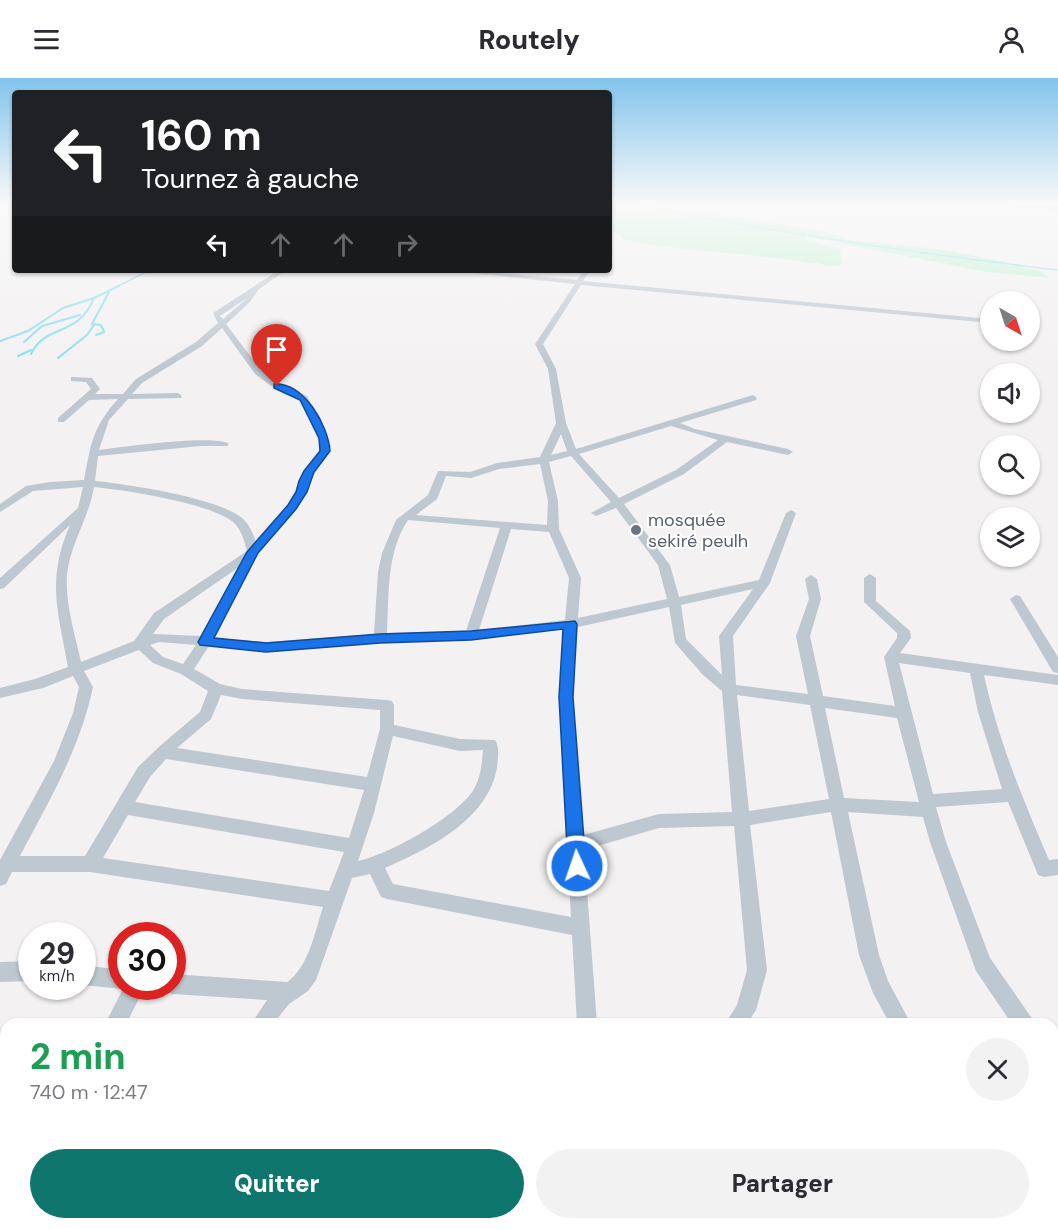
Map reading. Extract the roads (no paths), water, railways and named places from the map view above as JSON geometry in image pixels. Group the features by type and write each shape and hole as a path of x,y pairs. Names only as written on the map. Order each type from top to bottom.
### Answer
{"street":[{"path":"3,871 49,786 77,724 86,687 75,668 62,601 61,576 70,539 85,506 94,453 105,419 139,381 188,352 248,301 256,288 278,273"},
{"path":"479,273 980,320"},
{"path":"585,273 539,344 552,369 561,423 573,453 617,502 664,565 674,602 680,640 708,671 729,689 904,713"},
{"path":"186,670 205,642 253,552 292,507 302,492 304,481 320,459 326,446 303,398 277,386 258,372 223,323"},
{"path":"61,420 96,389 88,380 74,379"},
{"path":"87,397 178,396"},
{"path":"380,638 384,572 388,553 399,526 406,516 433,496 442,473 471,475 497,466 544,460 753,398"},
{"path":"561,423 544,460 553,501 553,529 575,578 566,697 587,1018"},
{"path":"671,423 788,452"},
{"path":"596,513 681,472 726,438"},
{"path":"94,453 201,443 224,444"},
{"path":"0,509 27,489 62,483 90,483 162,495 227,513 236,518 247,530 253,552"},
{"path":"0,585 85,506"},
{"path":"740,1018 746,1010 757,970 729,689 726,636 764,583 791,513"},
{"path":"406,516 553,529"},
{"path":"471,635 507,525"},
{"path":"140,643 159,616 253,552"},
{"path":"870,578 870,602 903,631 904,638 891,657 927,806 944,860 983,964 1020,1018"},
{"path":"811,579 815,599 803,636 815,701 869,955 880,986 898,1018"},
{"path":"0,693 38,684 158,637 266,647 380,638 471,635 570,624 764,583"},
{"path":"1016,599 1058,668"},
{"path":"140,643 158,660 186,670 216,689 242,694 387,705 387,729 374,784 309,973 273,1006 265,1018"},
{"path":"1044,646 1058,648"},
{"path":"891,657 1058,680"},
{"path":"976,668 986,712 1013,795 1044,869 1058,867"},
{"path":"90,864 144,772 163,752 206,715 216,689"},
{"path":"344,872 375,865 418,842 457,816 477,797 484,786 491,755 490,744 460,745 387,729"},
{"path":"163,752 374,784"},
{"path":"576,845 659,821 742,819 838,804 927,806 1013,795"},
{"path":"123,807 354,846"},
{"path":"3,871 90,864 333,900"},
{"path":"375,865 387,891 580,928"},
{"path":"0,972 18,971"},
{"path":"186,985 288,992"},
{"path":"118,1018 128,1000"}],"waterway":[{"path":"956,257 1058,270"},
{"path":"116,287 144,273"},
{"path":"94,298 119,286"},
{"path":"96,335 104,332 101,325 92,324 109,292"},
{"path":"0,341 28,331 63,308 94,298"},
{"path":"31,354 37,344 45,338 80,319 94,298"},
{"path":"24,342 42,326 80,315"},
{"path":"58,358 87,335 94,325"},
{"path":"18,356 31,350"}],"place":[{"name":"mosquée sekiré peulh","path":"636,530"}]}
